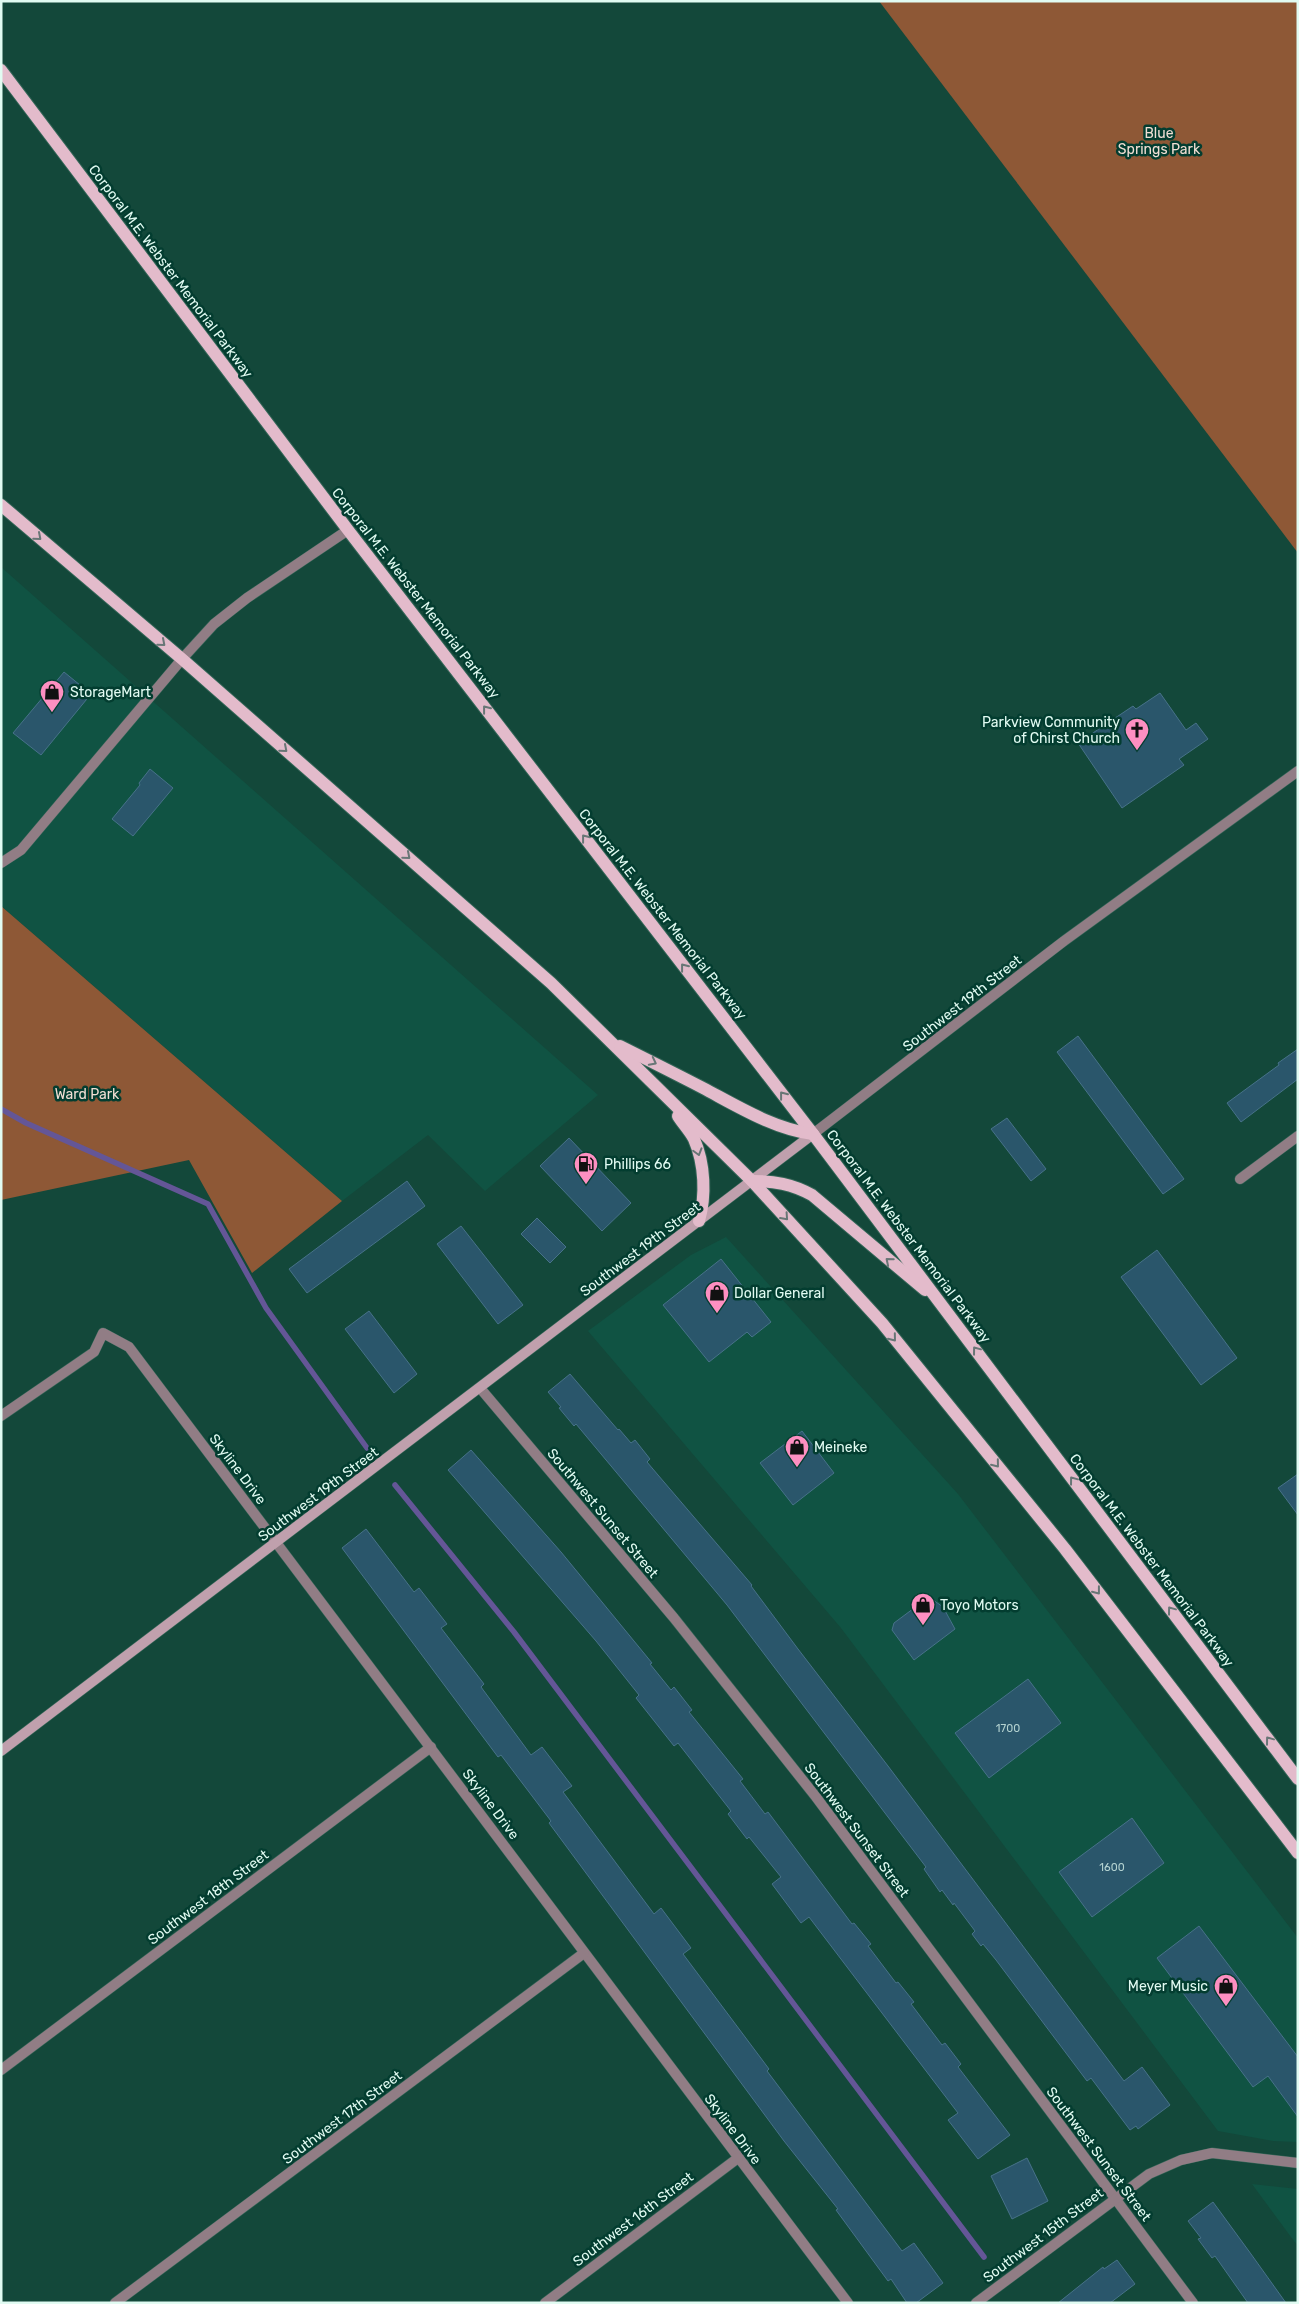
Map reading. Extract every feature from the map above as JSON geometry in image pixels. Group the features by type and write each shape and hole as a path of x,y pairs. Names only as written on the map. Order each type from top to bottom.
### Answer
{"main road":[{"name":"Corporal M.E. Webster Memorial Parkway","path":"1,70 348,530 813,1134 1298,1779"},
{"path":"1,505 182,660 551,983 752,1181 894,1338 1065,1549 1298,1853"},
{"path":"609,1040 766,1119 795,1132 813,1134"},
{"path":"665,1095 694,1140 702,1169 704,1195 699,1221"},
{"path":"752,1181 775,1181 797,1186 812,1195 940,1303"}],"street":[{"path":"1,863 20,850 214,624 247,598 348,530"},
{"name":"Southwest 19th Street","path":"1,1751 752,1181 1064,941 1298,771"},
{"path":"1240,1179 1298,1136"},
{"name":"Skyline Drive","path":"1,1416 94,1352 103,1333 129,1347 848,2303"},
{"name":"Southwest Sunset Street","path":"480,1388 674,1618 809,1789 1193,2303"},
{"name":"Southwest 18th Street","path":"1,2070 431,1747"},
{"name":"Southwest 17th Street","path":"115,2303 584,1953"},
{"name":"Southwest 15th Street","path":"976,2303 1149,2174 1181,2160 1212,2153 1298,2163"},
{"name":"Southwest 16th Street","path":"545,2303 738,2158"}],"shaded area":[{"name":"StorageMart","path":"1,567 598,1095 485,1191 428,1135 342,1201 1,906"},
{"path":"726,1237 958,1494 1298,1938 1298,2142 1273,2141 1218,2131 841,1628 588,1331 691,1255"},
{"path":"1252,2184 1298,2189 1298,2246 1291,2237"}],"green space":[{"name":"Blue Springs Park","path":"879,1 1298,1 1298,553"},
{"name":"Ward Park","path":"1,906 342,1201 252,1273 189,1160 1,1200"}],"building":[{"name":"StorageMart","path":"64,672 91,694 41,755 13,733"},
{"name":"Parkview Community of Chirst Church","path":"1160,693 1186,730 1196,723 1208,739 1179,759 1184,765 1122,808 1078,743 1133,706 1136,709"},
{"path":"150,769 173,788 133,836 112,819 140,785 139,783"},
{"path":"1078,1036 1184,1179 1163,1194 1057,1052"},
{"path":"1298,1049 1298,1079 1241,1122 1227,1103"},
{"path":"1007,1118 1046,1169 1031,1181 991,1129"},
{"name":"Phillips 66","path":"569,1138 631,1203 602,1231 540,1166"},
{"path":"407,1181 425,1206 307,1293 289,1269"},
{"path":"537,1218 566,1247 550,1263 521,1234"},
{"path":"461,1226 523,1305 498,1324 437,1244"},
{"path":"1157,1250 1237,1358 1201,1385 1121,1277"},
{"name":"Dollar General","path":"721,1259 771,1322 752,1337 747,1332 709,1362 663,1305"},
{"path":"369,1311 417,1374 394,1393 345,1329"},
{"path":"570,1374 618,1430 631,1443 635,1440 650,1459 647,1462 752,1585 798,1649 1124,2081 1142,2067 1170,2105 1138,2129 1136,2126 1130,2130 1091,2078 1087,2081 996,1960 983,1944 981,1946 972,1934 975,1931 954,1903 953,1905 942,1890 940,1892 924,1869 926,1867 727,1605 576,1424 574,1426 559,1408 561,1407 548,1392"},
{"name":"Meineke","path":"802,1431 834,1473 793,1505 760,1463"},
{"path":"471,1450 561,1552 652,1663 650,1664 671,1690 674,1687 692,1710 689,1712 743,1779 740,1781 765,1814 768,1812 852,1924 854,1923 871,1944 868,1946 896,1983 898,1982 914,2002 911,2004 942,2045 945,2043 961,2064 958,2067 1010,2135 978,2159 948,2120 958,2113 809,1917 801,1923 772,1884 781,1877 749,1837 747,1839 728,1814 731,1811 678,1743 674,1746 636,1698 639,1695 596,1641 448,1470"},
{"path":"1298,1474 1298,1515 1278,1488"},
{"path":"366,1529 414,1592 419,1588 447,1624 441,1628 484,1684 481,1687 531,1755 542,1747 572,1786 563,1792 654,1914 661,1908 691,1948 683,1954 769,2069 767,2071 902,2251 914,2243 943,2283 916,2303 907,2303 891,2279 888,2281 836,2210 838,2209 784,2141 549,1823 551,1821 501,1755 498,1757 342,1548"},
{"name":"Toyo Motors","path":"929,1597 943,1607 955,1629 914,1660 892,1630 894,1623"},
{"path":"1028,1679 1061,1723 989,1778 955,1733"},
{"path":"1132,1818 1164,1863 1092,1917 1059,1872"},
{"name":"Meyer Music","path":"1199,1926 1298,2057 1298,2117 1268,2076 1253,2087 1157,1958"},
{"path":"1027,2158 1048,2201 1012,2219 991,2176"},
{"path":"1213,2202 1286,2303 1248,2303 1215,2256 1212,2258 1198,2239 1201,2238 1188,2221"},
{"path":"1117,2260 1135,2284 1110,2303 1058,2303 1103,2267 1104,2269"}],"waterway":[{"path":"1,1109 26,1123 208,1204 266,1308 367,1448"},
{"path":"395,1485 514,1632 984,2257"}],"place":[{"name":"StorageMart","path":"52,713"},
{"name":"Parkview Community of Chirst Church","path":"1137,751"},
{"name":"Phillips 66","path":"586,1185"},
{"name":"Dollar General","path":"717,1314"},
{"name":"Meineke","path":"797,1468"},
{"name":"Toyo Motors","path":"923,1626"},
{"name":"Meyer Music","path":"1226,2007"}]}
